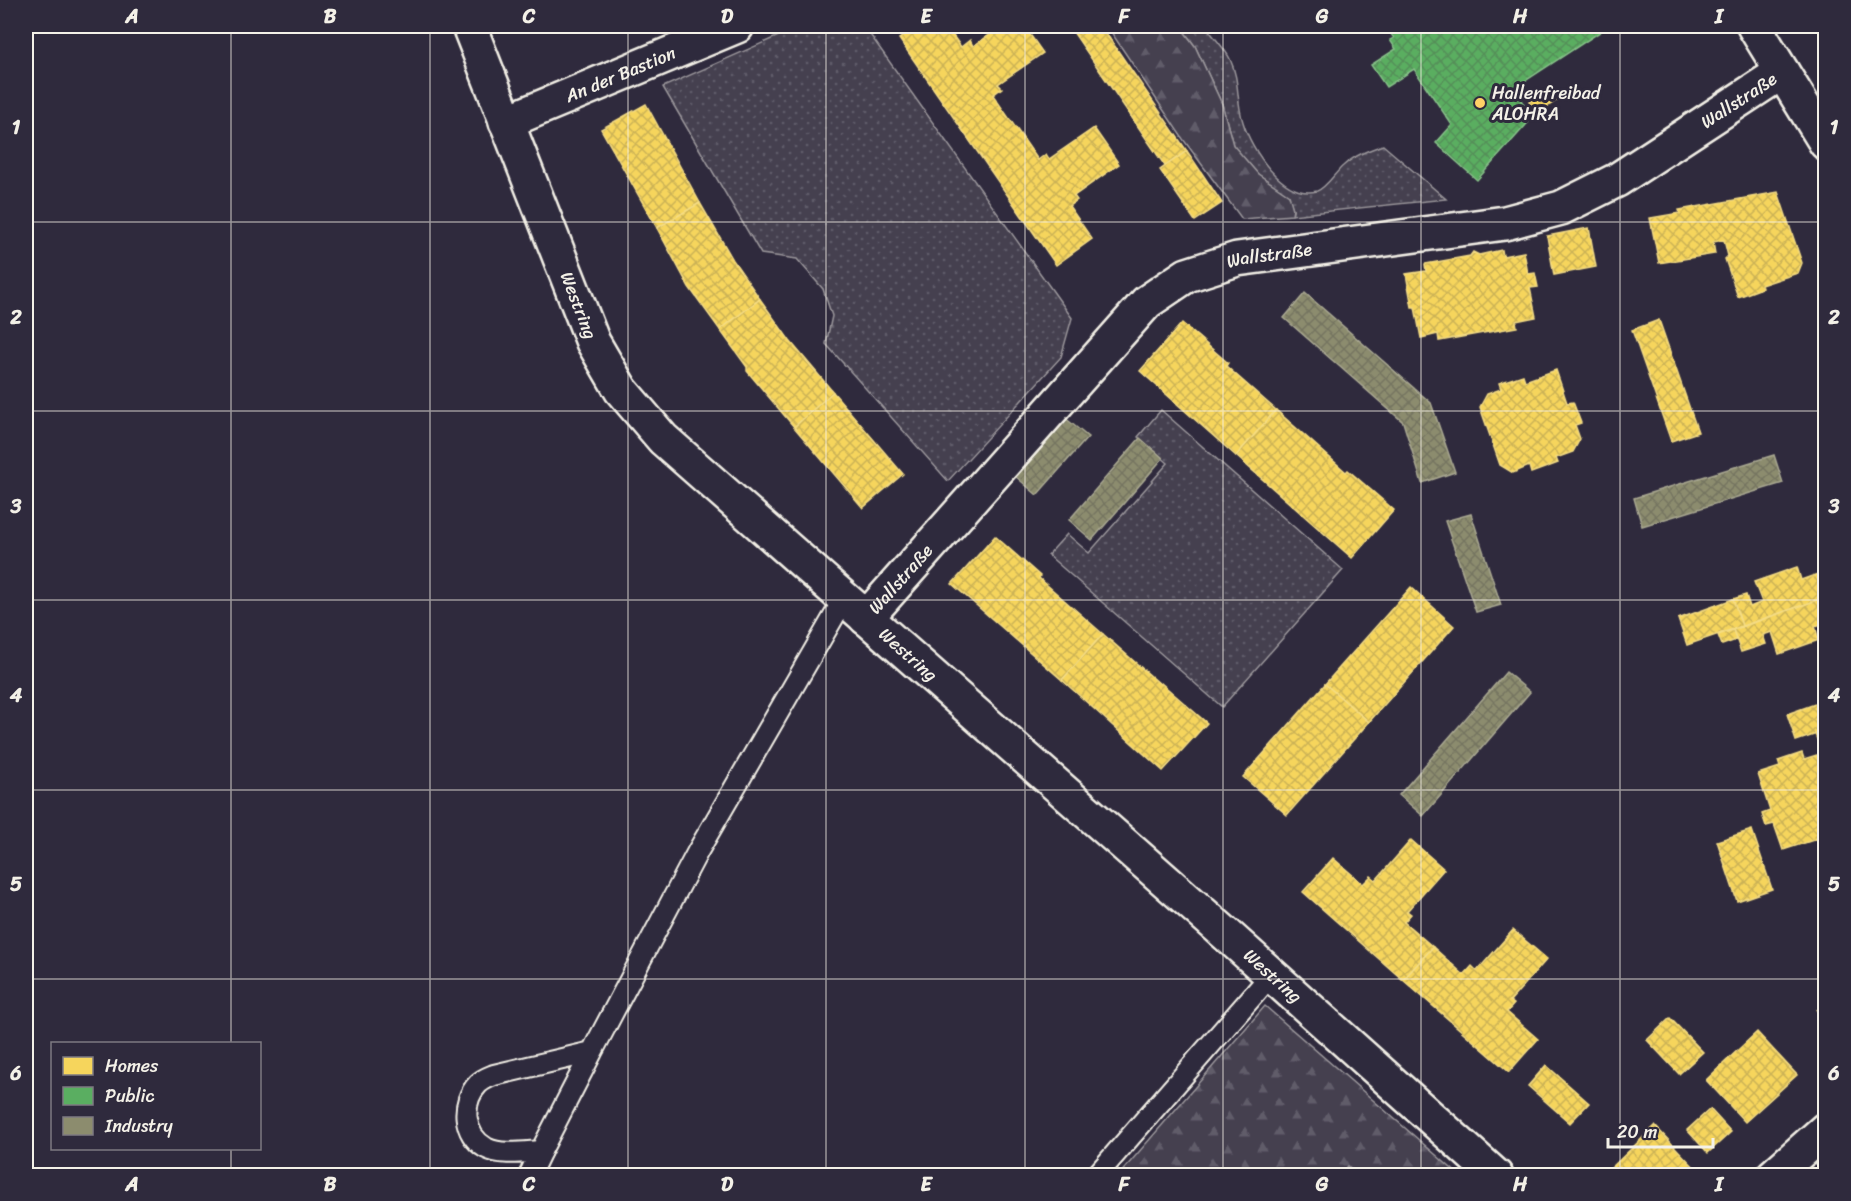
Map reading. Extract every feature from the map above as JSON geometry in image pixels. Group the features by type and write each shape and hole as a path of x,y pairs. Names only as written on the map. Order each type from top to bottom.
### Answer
{"street":[{"name":"Westring","path":"469,26 593,342 621,390 663,440 1496,1176"},
{"name":"An der Bastion","path":"506,122 737,26"},
{"path":"1754,26 1826,143"},
{"name":"Wallstraße","path":"855,608 1147,302 1187,275 1238,259 1505,223 1561,208 1617,180 1782,72"},
{"path":"1773,1176 1826,1129"}],"lane":[{"path":"529,1176 698,851 855,608"},
{"path":"1096,1176 1271,975"},
{"path":"541,1151 501,1153 486,1148 474,1138 467,1124 466,1108 470,1094 480,1082 494,1075 592,1053"}],"green space":[{"path":"801,26 864,26 1072,318 1061,357 948,481 826,344 832,316 823,289 797,259 761,254 663,87"},
{"path":"1107,26 1180,26 1195,46 1222,104 1233,145 1258,174 1289,195 1293,209 1292,215 1242,219 1183,139"},
{"path":"1180,26 1206,26 1225,50 1233,67 1241,114 1247,133 1270,170 1292,188 1304,192 1317,191 1352,159 1383,145 1446,199 1292,215 1293,209 1288,195 1258,174 1233,145 1222,104 1195,46"},
{"path":"1161,410 1343,570 1222,707 1048,555 1067,534 1089,553 1168,463 1138,437"},
{"path":"1265,1006 1459,1175 1359,1175 1348,1166 1338,1176 1119,1175"}],"building: Homes":[{"path":"918,26 946,26 961,47 970,40 973,46 1003,26 1024,26 1043,53 998,84 1002,88 993,95 1038,160 1046,154 1049,159 1094,128 1119,164 1074,196 1077,200 1069,206 1092,239 1056,265 899,39"},
{"path":"1069,26 1101,26 1187,151 1165,166"},
{"path":"1549,88 1557,100 1537,114 1529,102"},
{"path":"646,104 700,203 657,228 601,129"},
{"path":"1187,151 1222,203 1195,221 1160,170"},
{"path":"1778,192 1802,263 1798,273 1761,285 1762,288 1738,297 1725,259 1728,256 1724,240 1713,242 1715,254 1659,263 1650,218 1680,213 1679,210"},
{"path":"700,203 733,260 760,299 720,330 689,287 657,228"},
{"path":"1589,228 1596,267 1554,275 1547,236"},
{"path":"1502,250 1503,256 1524,252 1528,274 1535,273 1538,287 1530,288 1536,317 1516,321 1517,327 1439,341 1438,334 1421,338 1406,274 1426,271 1425,264 1470,256 1473,252 1479,255"},
{"path":"760,299 790,341 833,392 794,427 747,371 747,367 720,330"},
{"path":"1659,320 1698,432 1671,441 1632,330"},
{"path":"1182,323 1228,363 1226,366 1276,410 1236,456 1140,371"},
{"path":"1556,370 1567,403 1573,402 1581,423 1575,425 1580,439 1573,452 1556,458 1558,463 1531,473 1529,466 1513,473 1500,465 1480,407 1487,394 1501,389 1499,383 1523,375 1525,381"},
{"path":"833,392 903,474 863,508 794,427"},
{"path":"1276,410 1346,472 1348,470 1394,510 1352,558 1236,456"},
{"path":"995,536 1103,634 1062,680 952,584"},
{"path":"1797,567 1801,580 1826,571 1826,597 1742,626 1733,599 1746,595 1750,607 1762,602 1754,582"},
{"path":"1411,587 1454,626 1369,722 1325,684"},
{"path":"1826,597 1826,623 1815,626 1819,640 1779,654 1772,632 1763,635 1766,644 1741,652 1733,630"},
{"path":"1733,599 1742,626 1687,645 1678,619"},
{"path":"1733,630 1736,640 1722,645 1718,635"},
{"path":"1103,634 1207,723 1163,771 1062,680"},
{"path":"1325,684 1369,722 1287,815 1243,777"},
{"path":"1826,700 1826,731 1796,741 1787,714"},
{"path":"1826,731 1826,763 1815,734"},
{"path":"1802,753 1804,759 1817,755 1826,778 1826,836 1783,850 1774,824 1766,826 1762,814 1770,811 1758,774 1780,767 1778,761"},
{"path":"1752,830 1772,889 1737,901 1717,841"},
{"path":"1411,840 1444,869 1407,911 1411,914 1404,922 1433,947 1403,980 1303,892 1333,858 1363,884 1371,876 1376,880"},
{"path":"1513,930 1547,959 1510,1001 1514,1004 1507,1012 1538,1039 1509,1072 1403,980 1433,947 1464,975 1472,966 1477,971"},
{"path":"1826,1007 1826,1036 1817,1010"},
{"path":"1670,1018 1703,1052 1679,1074 1647,1040"},
{"path":"1757,1032 1797,1075 1745,1122 1706,1080"},
{"path":"1546,1065 1589,1103 1570,1123 1528,1086"},
{"path":"1710,1109 1731,1132 1708,1153 1687,1130"},
{"path":"1655,1126 1696,1169 1689,1176 1616,1176 1610,1169"}],"building: Public":[{"name":"Hallenfreibad ALOHRA","path":"1385,26 1609,26 1513,89 1533,117 1477,180 1436,143 1452,125 1414,69 1386,87 1371,65 1396,49 1390,40 1394,38"}],"building: Industry":[{"path":"1305,293 1431,403 1455,472 1422,483 1403,422 1284,318"},
{"path":"1064,417 1088,437 1037,495 1014,475"},
{"path":"1140,438 1163,458 1092,540 1069,520"},
{"path":"1774,455 1783,483 1642,526 1634,498"},
{"path":"1471,514 1501,605 1476,612 1445,521"},
{"path":"1506,672 1530,692 1423,816 1399,795"}],"place":[{"name":"Hallenfreibad ALOHRA","path":"1480,103"}]}
